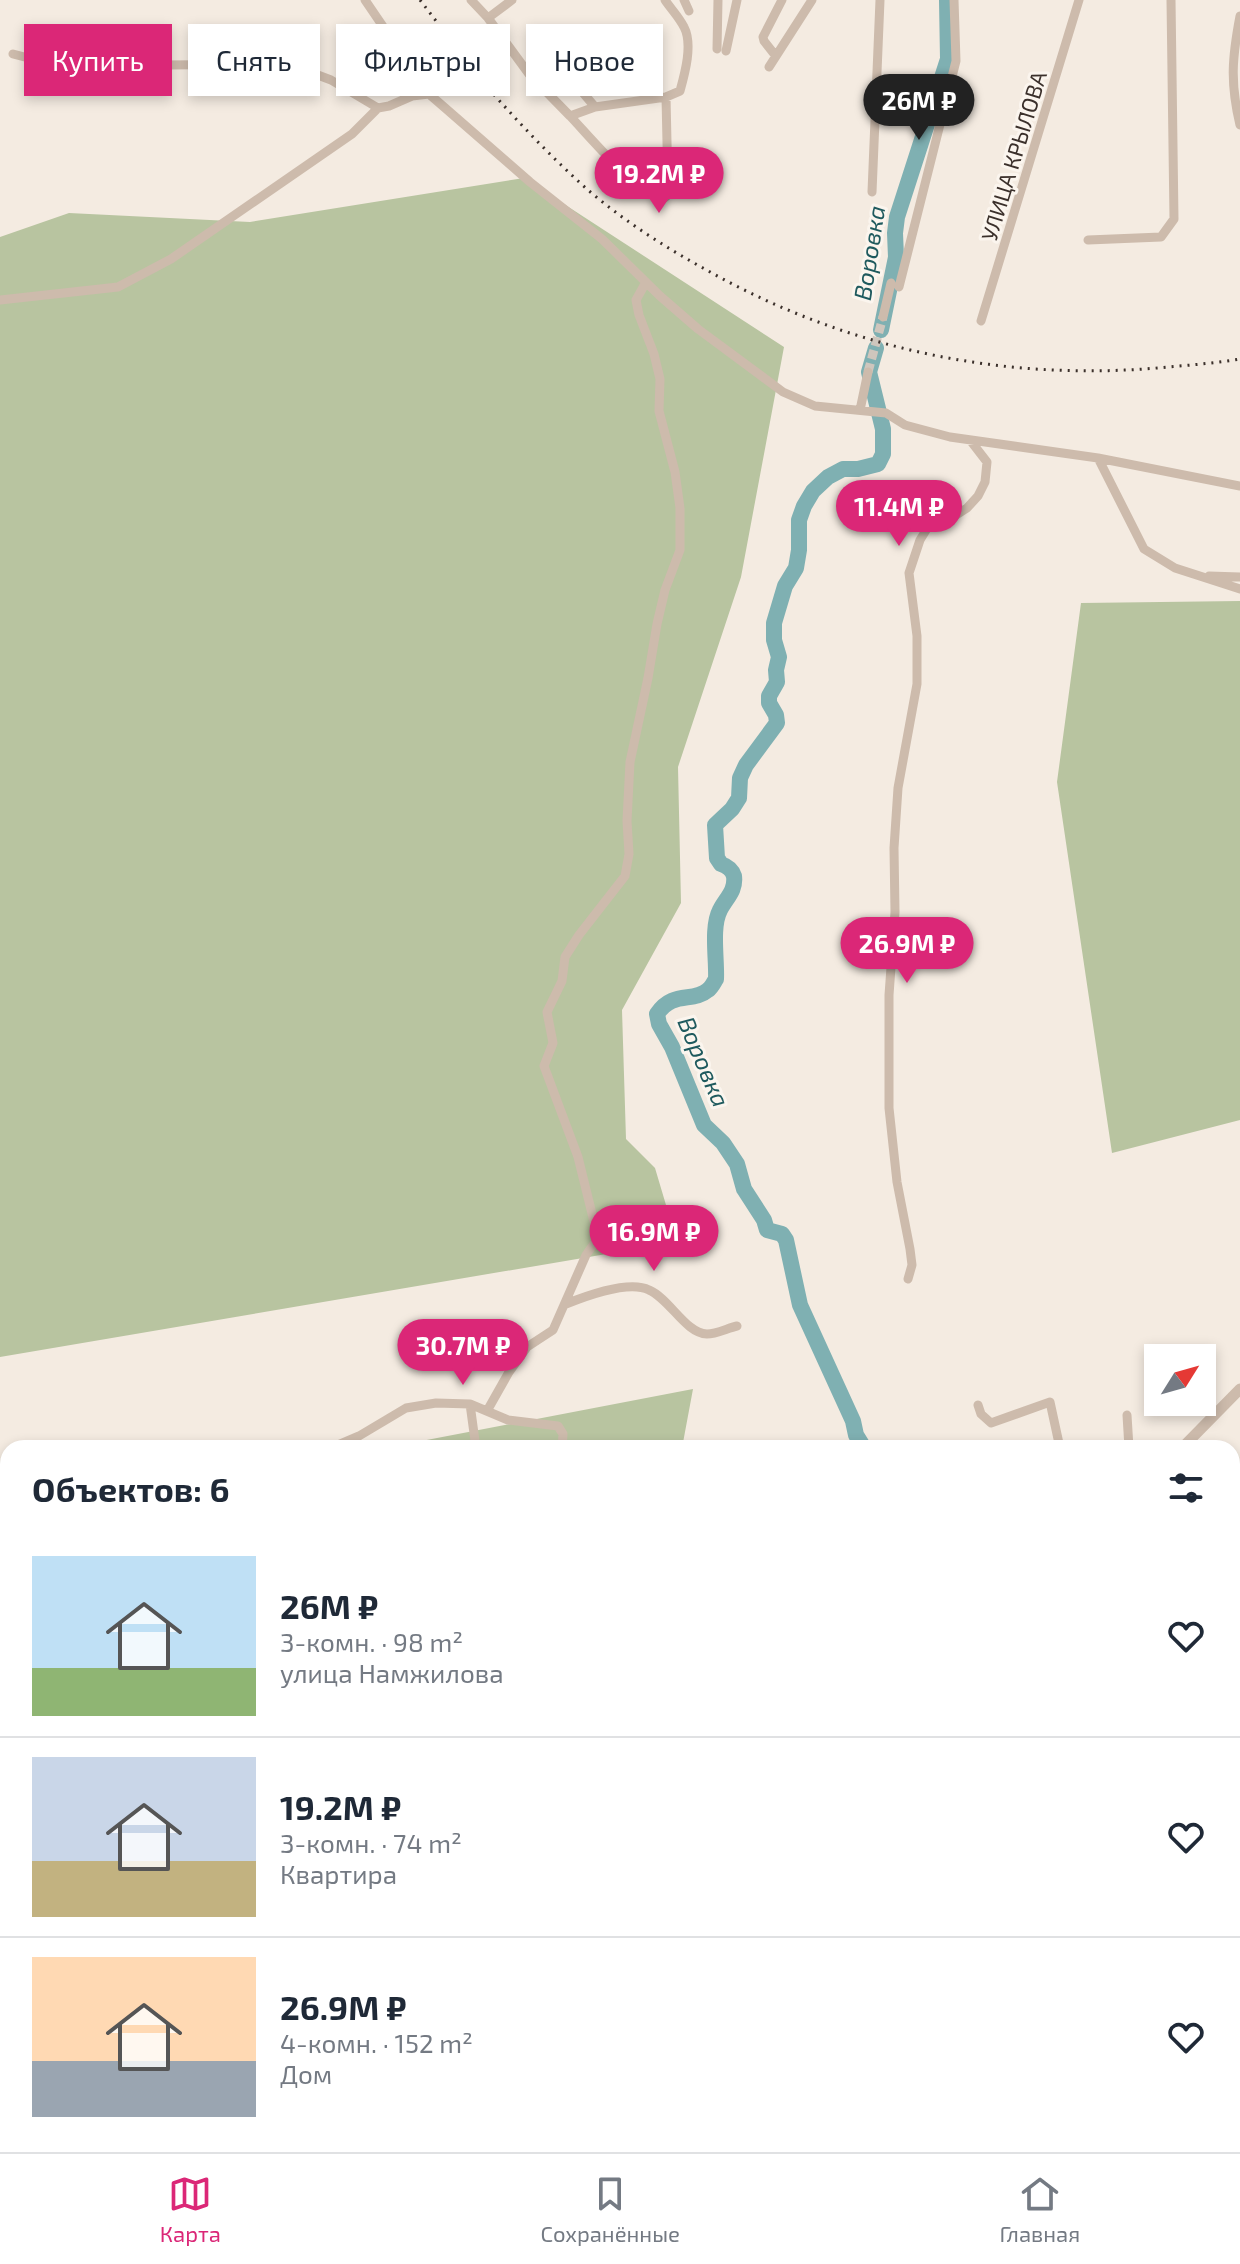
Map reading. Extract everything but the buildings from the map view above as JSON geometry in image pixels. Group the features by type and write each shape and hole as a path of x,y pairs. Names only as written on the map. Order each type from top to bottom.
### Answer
{"street":[{"path":"365,0 381,24"},
{"path":"471,0 529,74 635,182 663,199 667,196 668,188 666,97"},
{"path":"488,18 512,0"},
{"path":"570,116 595,107 666,97 680,91 688,37 665,0"},
{"path":"684,0 689,11"},
{"path":"718,0 722,50 737,0"},
{"path":"775,55 763,37 782,0"},
{"path":"769,67 812,0"},
{"path":"872,192 880,0"},
{"path":"883,317 895,285 956,61 954,0"},
{"name":"УЛИЦА КРЫЛОВА","path":"981,321 1079,0"},
{"path":"1088,240 1161,237 1174,219 1171,0"},
{"path":"1240,16 1232,59 1233,96 1240,125"},
{"path":"13,54 40,61 94,59 165,65 277,64 331,80 378,108"},
{"path":"0,300 118,287 182,252 352,134 378,108 412,96"},
{"path":"431,96 530,182 602,239 698,329 783,392 815,406 886,413 905,425 950,437 1098,458 1240,486"},
{"path":"586,96 595,107"},
{"path":"487,1411 527,1347 553,1330 586,1255 598,1238 578,1157 544,1066 553,1043 547,1012 562,981 565,957 625,876 629,854 630,762 659,613 680,550 680,508 675,472 659,411 660,379 636,300 646,282"},
{"path":"860,410 868,372"},
{"path":"908,1279 912,1265 897,1182 889,1108 889,995 898,788 917,684 917,636 909,573 920,540 928,527 967,508 985,482 987,462 970,440"},
{"path":"1098,458 1144,549 1175,568 1240,589"},
{"path":"1202,577 1240,577"},
{"path":"566,1304 622,1288 648,1289 673,1308 690,1328 707,1334 737,1326"},
{"path":"1190,1440 1240,1389"},
{"path":"978,1405 981,1414 991,1423 1050,1402 1058,1440"},
{"path":"350,1440 406,1408 436,1403 470,1404 508,1420 558,1426 563,1440"},
{"path":"470,1404 475,1440"},
{"path":"1127,1415 1129,1440"}],"green space":[{"path":"524,178 784,347 741,577 678,767 681,903 622,1010 626,1139 655,1168 677,1242 0,1357 0,237 69,213 250,222"},
{"path":"1240,601 1240,1120 1112,1153 1057,782 1081,603"},
{"path":"693,1389 683,1440 427,1440"}],"waterway":[{"name":"Воровка","path":"881,330 896,257 897,217 948,59 947,0"},
{"name":"Воровка","path":"859,1440 800,1305 786,1240 782,1234 767,1230 744,1189 737,1164 723,1143 704,1125 657,1014 676,999 702,994 716,979 717,917 732,890 734,876 717,858 715,825 739,798 740,778 746,765 777,723 769,703 769,696 777,682 779,657 774,640 774,623 785,586 796,568 799,520 804,506 813,491 828,477 843,469 878,464 883,454 883,429 869,372 876,348"}],"tunnel":[{"path":"868,372 883,317"}],"railway":[{"path":"420,0 495,96 588,190 658,242 757,296 813,320 870,339 928,354 987,364 1047,370 1107,371 1240,359"}]}
